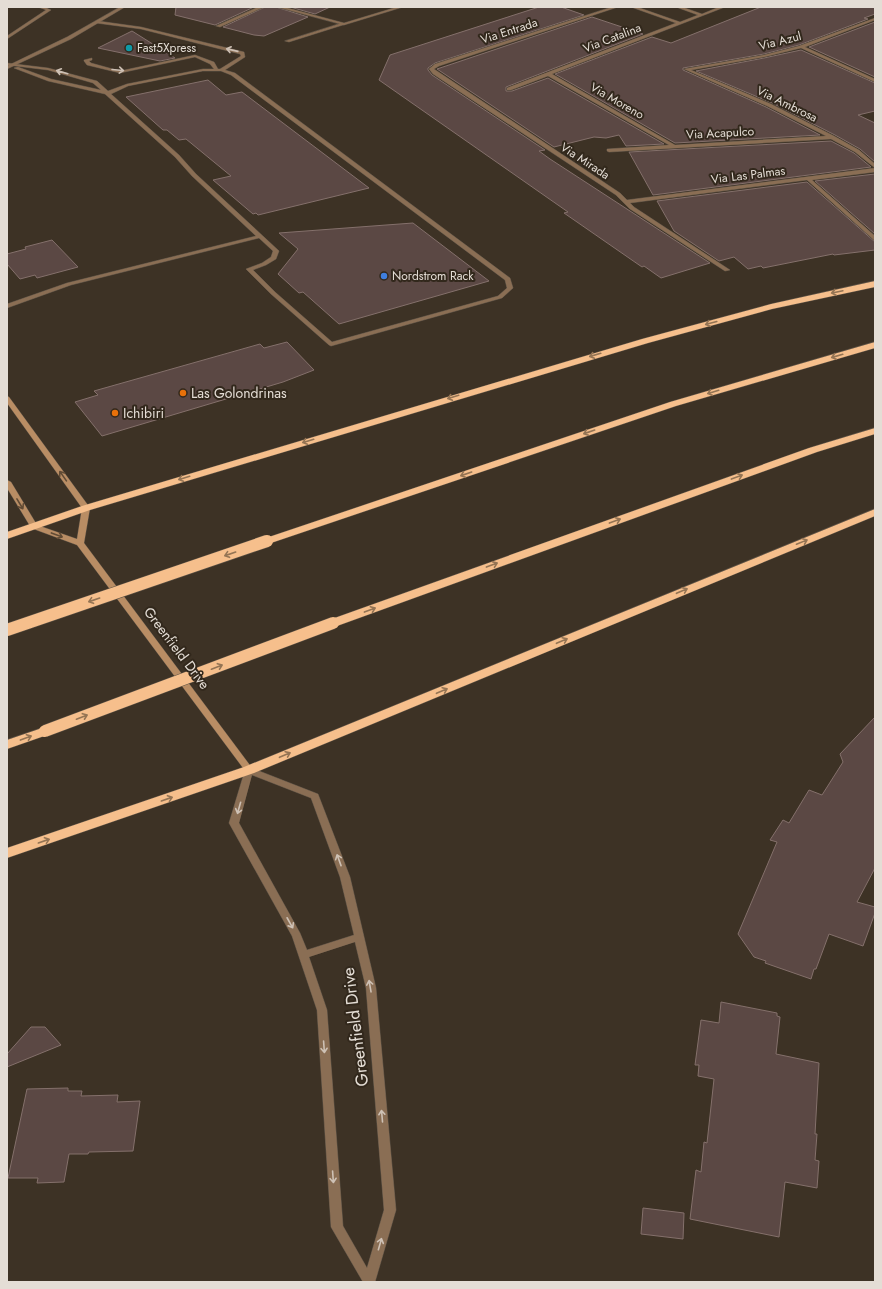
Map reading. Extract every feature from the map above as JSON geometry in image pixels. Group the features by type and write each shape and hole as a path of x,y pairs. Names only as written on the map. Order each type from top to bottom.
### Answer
{"highway":[{"path":"7,536 86,508 644,340 771,307 875,284"},
{"path":"7,630 673,404 875,345"},
{"path":"7,745 333,623 813,450 875,431"},
{"path":"7,853 249,770 875,512"}],"main road":[{"path":"7,398 86,508 80,543 34,526 7,482"},
{"name":"Greenfield Drive","path":"80,543 249,770"}],"street":[{"path":"7,38 49,10 40,7"},
{"path":"9,66 69,38 123,7"},
{"path":"218,26 262,7"},
{"path":"279,7 344,24"},
{"path":"286,41 400,7"},
{"name":"Via Entrada","path":"431,69 437,65 616,7"},
{"path":"633,7 679,23"},
{"path":"678,7 701,15"},
{"name":"Via Catalina","path":"509,89 723,7"},
{"name":"Via Azul","path":"686,69 764,56 801,47 875,19"},
{"path":"98,22 147,30 242,52 242,56 219,70"},
{"path":"138,34 147,30"},
{"path":"801,47 875,81"},
{"path":"90,59 86,61 89,64 120,72 195,56 212,63 219,70"},
{"path":"9,66 32,75 79,89 109,93 127,85 203,70 219,70 232,74 508,279 510,288 500,297 331,344 273,293 249,268 264,264 274,258 276,251 208,190 177,156 109,93 95,82 48,68 9,66"},
{"name":"Via Mirada","path":"431,69 618,194 625,202 726,270"},
{"name":"Via Ambrosa","path":"686,69 769,105 832,137 857,151 875,167"},
{"name":"Via Moreno","path":"548,74 675,146"},
{"name":"Via Acapulco","path":"609,150 832,137"},
{"name":"Via Las Palmas","path":"625,202 875,170"},
{"path":"807,178 875,239"},
{"path":"7,306 69,284 261,236"},
{"name":"Greenfield Drive","path":"249,770 315,796 345,877 371,988 390,1210 369,1282 337,1227 322,1010 297,936 234,823 249,770"},
{"path":"304,955 359,937"}],"building":[{"path":"176,7 254,7 215,25 175,15"},
{"path":"265,7 276,7 308,17 264,36 223,27"},
{"path":"290,7 330,7 315,14"},
{"path":"539,7 561,7 584,15 435,63 428,68 428,70 432,75 545,150 539,151 550,159 710,263 661,278 644,266 642,267 564,213 568,212 379,80 390,55"},
{"path":"761,7 875,7 875,14 864,18 868,19 799,45 764,54 683,68 683,70 766,107 820,135 675,143 555,74 652,37 671,43"},
{"path":"592,17 643,34 506,87 506,91 512,91 548,78 664,144 626,146 619,135 606,138 594,137 554,147 437,69"},
{"path":"875,22 875,77 809,47"},
{"name":"Fast5Xpress","path":"132,31 175,58 160,61 98,48"},
{"path":"801,50 875,83 875,111 858,115 875,123 875,162 860,149 835,135 772,103 696,71"},
{"path":"208,80 226,95 242,92 369,188 258,215 256,213 253,214 213,180 231,176 186,139 179,140 167,130 163,130 126,97"},
{"path":"831,141 854,153 871,167 653,195 629,152"},
{"path":"875,174 875,234 815,181"},
{"path":"807,182 875,242 875,250 833,254 763,268 761,266 748,269 734,257 719,261 674,231 657,201"},
{"name":"Nordstrom Rack","path":"413,223 489,281 339,324 303,292 299,293 278,274 298,249 279,233"},
{"path":"52,240 78,267 37,278 35,275 20,279 7,264 7,254 26,249 25,247"},
{"path":"287,342 314,370 283,382 102,436 75,402 98,395 94,391 260,344 264,348"},
{"path":"875,717 875,868 857,902 875,907 875,913 863,946 829,934 811,979 765,963 766,961 754,957 738,934 777,842 770,840 783,820 789,823 809,790 822,795 843,762 840,754"},
{"path":"721,1002 777,1013 777,1016 780,1017 776,1054 819,1063 815,1134 817,1134 815,1160 819,1161 817,1188 785,1182 779,1237 690,1219 696,1170 701,1172 704,1142 707,1143 714,1079 698,1076 699,1065 695,1065 701,1020 719,1023"},
{"path":"31,1027 45,1027 61,1045 7,1067 7,1054"},
{"path":"68,1088 68,1091 82,1091 81,1096 118,1095 117,1102 140,1101 133,1151 69,1154 64,1182 37,1183 38,1178 8,1178 27,1089"},
{"path":"643,1208 684,1213 683,1239 641,1234"}],"place":[{"name":"Fast5Xpress","path":"129,48"},
{"name":"Nordstrom Rack","path":"384,276"},
{"name":"Las Golondrinas","path":"183,393"},
{"name":"Ichibiri","path":"115,413"}]}
